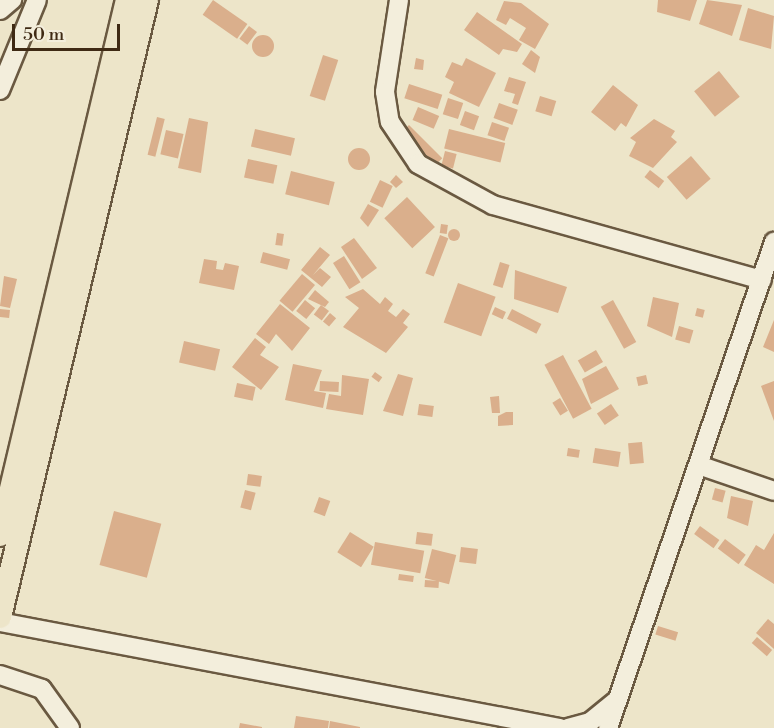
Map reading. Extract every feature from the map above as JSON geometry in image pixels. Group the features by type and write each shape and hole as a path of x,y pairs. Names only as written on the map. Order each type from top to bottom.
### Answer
{"main road":[{"path":"0,535 127,0"},
{"path":"0,616 147,0"}],"street":[{"path":"0,10 12,0"},
{"path":"0,90 37,0"},
{"path":"399,0 385,92 390,122 418,164 493,205 762,280"},
{"path":"608,728 615,702 701,466 774,242"},
{"path":"701,466 774,491"},
{"path":"0,622 560,728"},
{"path":"0,675 42,689 70,728"},
{"path":"568,728 590,722 615,702"}],"building":[{"path":"213,0 247,24 237,39 203,15"},
{"path":"658,0 697,0 690,21 657,12"},
{"path":"707,0 742,5 732,36 699,24"},
{"path":"504,1 521,3 549,24 535,49 519,40 526,28 510,18 506,25 496,20"},
{"path":"748,8 774,16 771,49 739,40"},
{"path":"477,12 522,44 517,52 503,49 499,55 464,30"},
{"path":"249,26 257,32 247,45 239,39"},
{"path":"263,35 271,38 274,46 271,54 263,57 255,54 252,46 255,38"},
{"path":"531,50 540,57 535,73 522,64"},
{"path":"323,55 338,60 325,101 310,96"},
{"path":"416,58 424,60 423,70 414,69"},
{"path":"466,58 496,73 479,107 449,93 454,82 445,77 452,62 462,66"},
{"path":"719,71 740,97 715,117 694,91"},
{"path":"509,77 526,82 518,105 512,103 515,94 504,91"},
{"path":"409,84 442,95 438,109 404,98"},
{"path":"613,85 638,105 626,127 621,123 615,131 591,112"},
{"path":"540,96 556,101 552,116 535,111"},
{"path":"448,98 463,103 458,119 443,114"},
{"path":"499,103 518,110 512,125 494,118"},
{"path":"418,107 439,116 434,129 413,120"},
{"path":"465,111 479,116 474,130 460,125"},
{"path":"157,117 165,119 155,157 148,155"},
{"path":"189,118 208,122 201,173 178,168"},
{"path":"654,119 675,131 671,137 677,142 653,168 629,156 636,142 630,138"},
{"path":"492,122 509,128 504,141 487,135"},
{"path":"409,125 442,158 434,166 401,133"},
{"path":"255,129 295,138 291,156 251,147"},
{"path":"449,129 505,143 500,162 444,148"},
{"path":"166,130 184,134 178,158 160,154"},
{"path":"359,148 367,151 370,159 367,167 359,170 351,167 348,159 351,151"},
{"path":"445,151 457,154 453,168 441,166"},
{"path":"691,156 711,179 687,200 667,177"},
{"path":"248,159 277,165 273,184 244,178"},
{"path":"650,170 664,181 659,188 644,177"},
{"path":"291,171 335,182 329,205 285,194"},
{"path":"396,175 403,182 396,188 390,182"},
{"path":"380,180 393,186 383,208 370,202"},
{"path":"407,197 435,227 412,248 384,218"},
{"path":"368,204 379,210 368,227 360,218"},
{"path":"441,224 448,225 447,234 440,233"},
{"path":"456,229 460,235 456,241 452,241 448,233"},
{"path":"277,233 284,234 282,246 275,245"},
{"path":"440,235 448,238 434,277 425,273"},
{"path":"354,238 377,268 362,279 341,247"},
{"path":"320,247 330,255 313,275 320,268 331,277 322,287 301,270"},
{"path":"263,252 290,259 287,270 260,263"},
{"path":"344,256 360,282 349,289 333,263"},
{"path":"204,259 217,261 216,269 223,270 225,263 239,266 234,290 199,283"},
{"path":"500,262 510,265 503,288 493,285"},
{"path":"515,270 567,287 558,313 514,299"},
{"path":"302,274 315,285 293,312 280,301"},
{"path":"4,276 17,279 10,308 0,306"},
{"path":"458,283 496,297 481,336 444,322"},
{"path":"363,289 380,304 385,297 393,304 388,311 396,317 403,309 410,314 403,323 408,327 386,353 343,327 359,308 345,297"},
{"path":"315,290 329,302 325,307 308,299"},
{"path":"653,297 679,303 672,337 647,326"},
{"path":"305,300 315,308 306,319 296,311"},
{"path":"613,300 636,342 624,349 601,307"},
{"path":"280,304 310,328 292,351 276,334 269,344 256,334"},
{"path":"321,305 329,311 322,321 314,315"},
{"path":"495,307 506,312 503,319 492,314"},
{"path":"697,308 705,310 703,318 695,316"},
{"path":"0,309 10,310 9,318 0,317"},
{"path":"512,309 541,324 536,334 507,319"},
{"path":"330,313 336,318 329,327 323,321"},
{"path":"774,320 774,352 763,347"},
{"path":"679,326 693,330 690,344 675,339"},
{"path":"255,338 266,347 260,355 279,367 261,390 232,367"},
{"path":"184,341 220,349 215,371 179,362"},
{"path":"596,350 603,362 585,373 578,360"},
{"path":"563,355 592,409 573,419 544,365"},
{"path":"293,364 322,370 314,391 326,393 323,408 285,400"},
{"path":"606,366 619,389 591,404 582,379"},
{"path":"375,372 382,377 379,382 371,377"},
{"path":"398,374 413,378 403,416 383,411"},
{"path":"342,375 369,379 363,415 326,409 329,394 341,396"},
{"path":"646,375 648,384 638,386 636,377"},
{"path":"320,381 339,382 338,392 319,391"},
{"path":"774,381 774,421 761,386"},
{"path":"237,383 256,387 253,401 234,397"},
{"path":"499,396 500,413 492,413 490,397"},
{"path":"560,398 568,411 560,415 552,403"},
{"path":"419,404 434,406 432,417 417,415"},
{"path":"611,404 619,416 605,425 597,414"},
{"path":"506,412 513,412 513,425 498,426 498,416"},
{"path":"642,442 644,463 630,464 628,443"},
{"path":"568,448 580,450 579,458 567,456"},
{"path":"595,448 621,452 618,467 593,463"},
{"path":"248,474 262,476 260,487 246,485"},
{"path":"715,488 726,491 723,502 712,500"},
{"path":"245,490 256,493 251,510 240,507"},
{"path":"731,496 753,501 748,526 727,518"},
{"path":"319,497 330,501 325,516 314,512"},
{"path":"114,511 161,524 147,578 100,565"},
{"path":"700,526 719,540 714,548 694,534"},
{"path":"350,532 374,547 361,567 337,552"},
{"path":"417,532 433,534 431,546 416,544"},
{"path":"774,533 774,584 744,565 756,545 764,550"},
{"path":"725,539 746,555 739,564 718,549"},
{"path":"375,542 424,551 420,573 371,565"},
{"path":"461,547 478,549 476,564 459,562"},
{"path":"432,549 456,555 449,584 425,578"},
{"path":"399,574 414,576 413,582 398,580"},
{"path":"425,580 439,581 438,588 425,587"},
{"path":"768,619 774,624 774,649 756,633"},
{"path":"658,626 678,632 675,641 655,635"},
{"path":"757,637 772,650 767,656 752,643"},
{"path":"296,716 329,721 328,728 294,728"},
{"path":"330,721 360,727 360,728 329,728"},
{"path":"240,723 262,727 262,728 239,728"}]}
